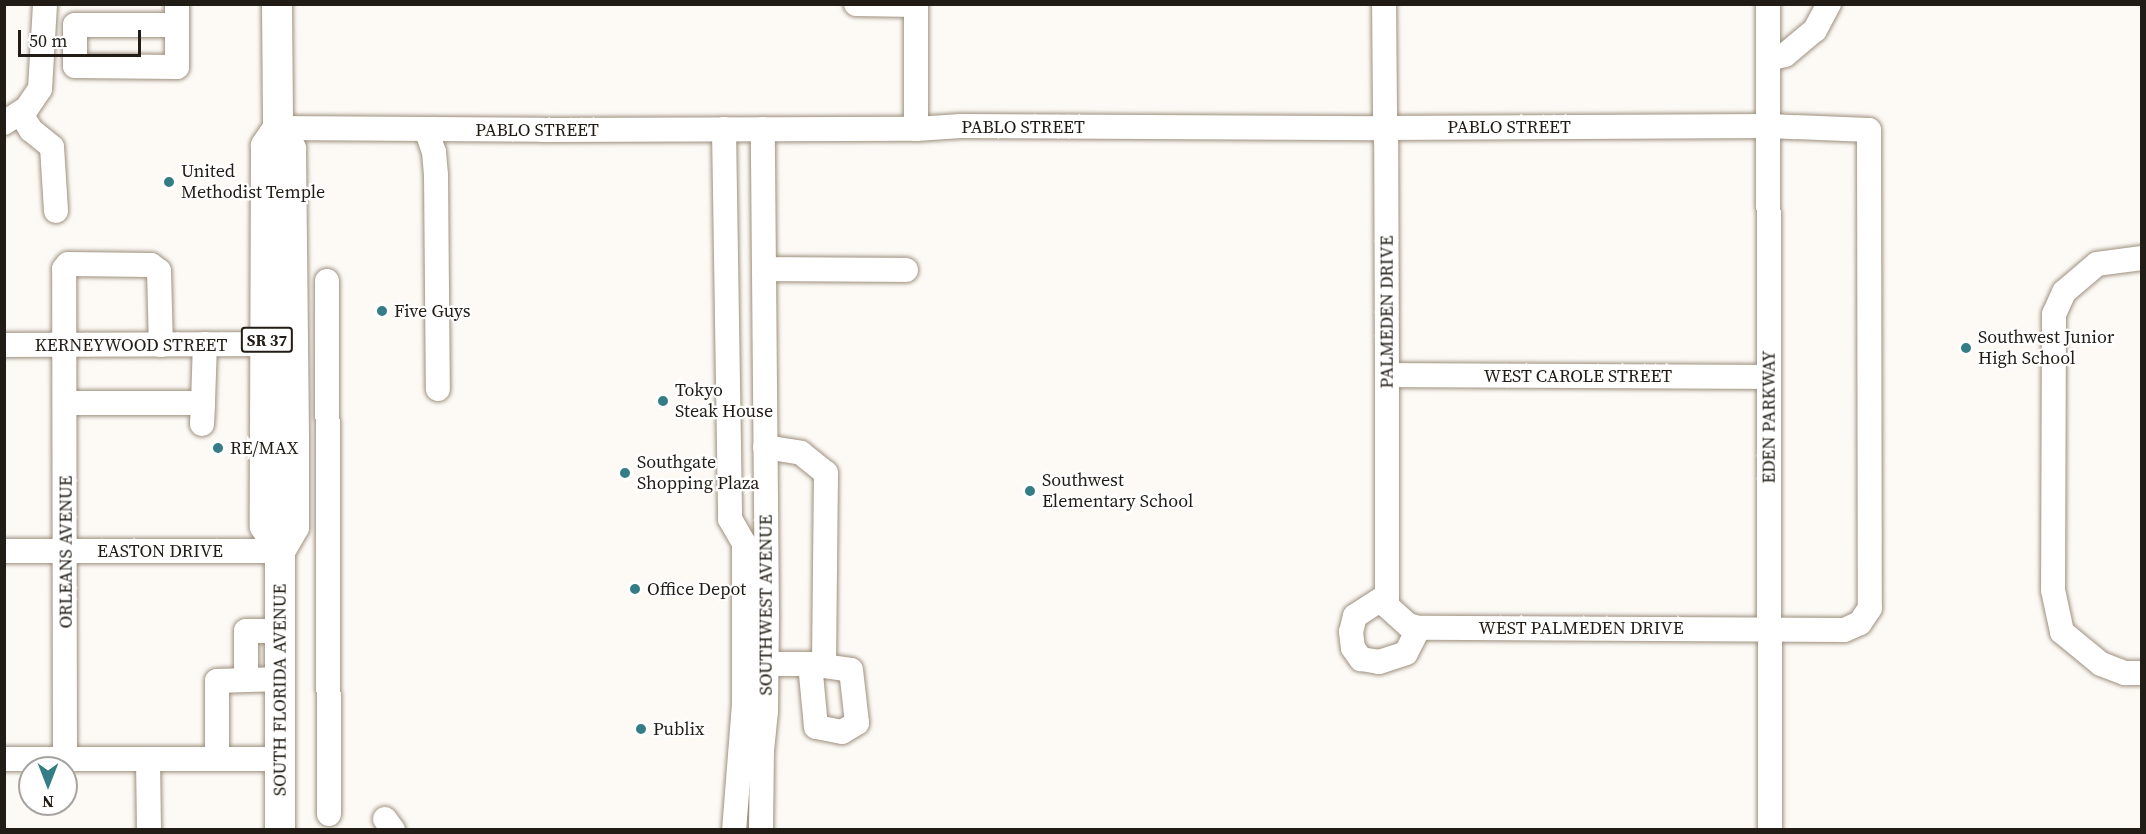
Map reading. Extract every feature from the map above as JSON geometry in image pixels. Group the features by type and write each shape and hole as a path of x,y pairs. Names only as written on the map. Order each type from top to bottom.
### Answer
{"main road":[{"name":"SOUTH FLORIDA AVENUE","path":"277,4 278,128 291,149 280,344 294,526 280,551 280,830"}],"street":[{"path":"45,4 40,89 13,118 52,147 56,211"},
{"path":"856,4 916,5 916,129"},
{"name":"PALMEDEN DRIVE","path":"1384,4 1391,606"},
{"name":"EDEN PARKWAY","path":"1768,4 1770,830"},
{"path":"1768,59 1785,55 1815,30 1829,4"},
{"path":"43,66 177,67 177,15 75,25 75,66"},
{"name":"PABLO STREET","path":"278,128 916,129 961,126 1385,128 1768,126 1869,130 1870,608 1860,623 1844,630 1769,628"},
{"path":"426,129 434,152 436,175 438,389"},
{"path":"724,129 730,519 744,543 744,704 734,830"},
{"name":"SOUTHWEST AVENUE","path":"761,830 766,664 763,129"},
{"path":"2142,258 2097,264 2064,292 2054,315 2053,590 2062,632 2101,664 2125,673 2142,673"},
{"name":"ORLEANS AVENUE","path":"65,756 64,268 68,264 151,265 159,271 160,345"},
{"path":"765,269 906,270"},
{"path":"327,281 329,814"},
{"path":"65,403 203,414 205,344"},
{"name":"KERNEYWOOD STREET","path":"4,345 280,344"},
{"name":"WEST CAROLE STREET","path":"1387,375 1768,377"},
{"path":"765,447 801,453 826,473 817,664 766,664"},
{"name":"EASTON DRIVE","path":"8,548 66,551 280,551"},
{"path":"1391,606 1355,616 1351,632 1353,648 1361,659 1379,662 1406,653 1419,628"},
{"name":"WEST PALMEDEN DRIVE","path":"1391,606 1408,625 1419,628 1769,628"},
{"path":"246,680 246,631 280,631"},
{"path":"218,759 217,681 280,679"},
{"path":"78,759 280,759"},
{"path":"148,759 149,830"}],"place":[{"name":"United Methodist Temple","path":"169,182"},
{"name":"Five Guys","path":"382,311"},
{"name":"Southwest Junior High School","path":"1966,348"},
{"name":"Tokyo Steak House","path":"663,401"},
{"name":"RE/MAX","path":"218,448"},
{"name":"Southgate Shopping Plaza","path":"625,473"},
{"name":"Southwest Elementary School","path":"1030,491"},
{"name":"Office Depot","path":"635,589"},
{"name":"Publix","path":"641,729"}]}
